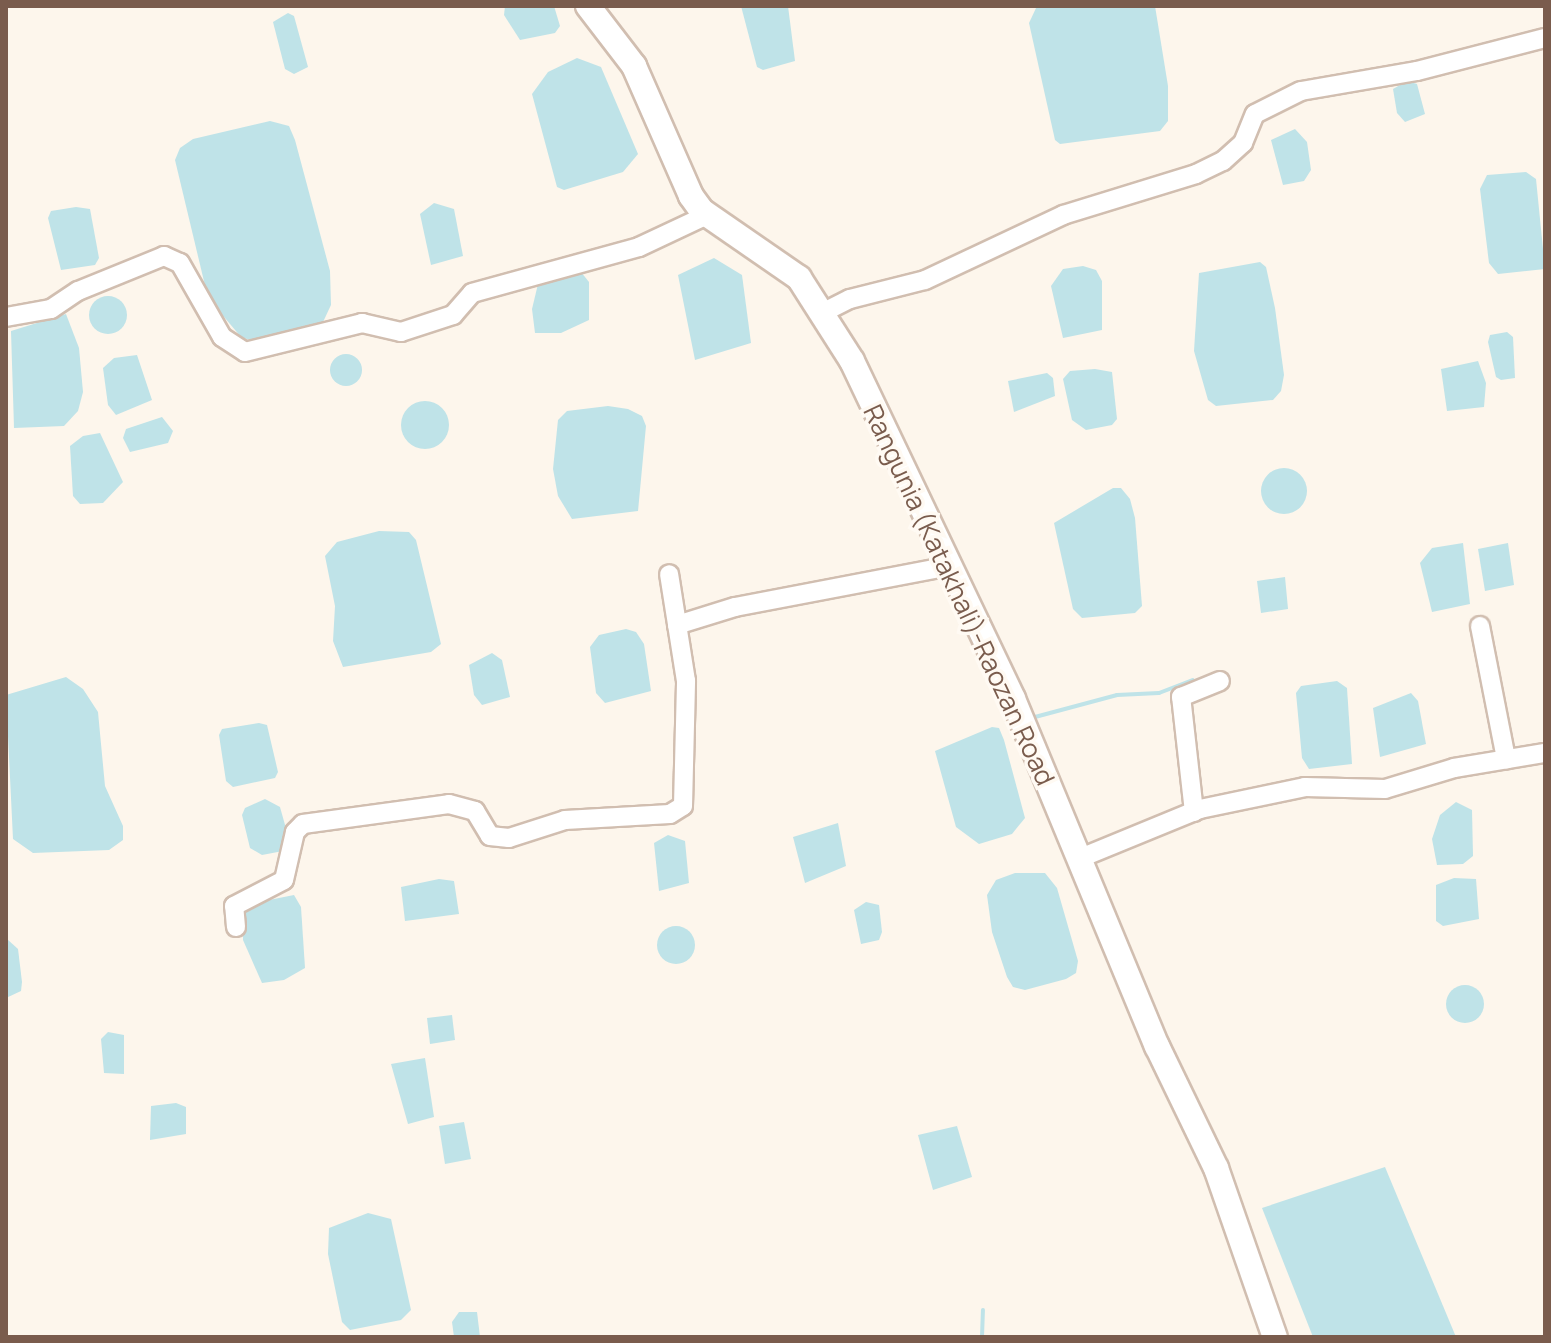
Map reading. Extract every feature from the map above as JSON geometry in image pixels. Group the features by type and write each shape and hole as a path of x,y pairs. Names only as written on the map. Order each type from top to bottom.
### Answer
{"main road":[{"name":"Rangunia (Katakhali)-Raozan Road","path":"588,6 634,66 679,179 707,215 786,265 822,313 852,361 1013,699 1078,859 1216,1168 1275,1337"}],"street":[{"path":"822,313 850,299 925,280 1063,215 1196,174 1223,161 1243,143 1263,108 1301,91 1417,71 1545,38"},
{"path":"6,317 51,309 78,291 164,256 180,263 222,337 245,352 362,323 401,332 453,315 472,293 639,247 707,215"},
{"path":"677,625 735,607 949,566"},
{"path":"236,927 234,906 284,880 295,832 303,824 449,804 475,811 490,836 509,838 565,820 670,814 683,806 682,732 686,681 669,574"},
{"path":"1480,626 1506,759"},
{"path":"1194,812 1181,697 1220,681"},
{"path":"1078,859 1194,812 1305,787 1356,792 1395,788 1454,768 1545,753"}],"water":[{"path":"505,6 554,6 560,26 555,33 520,40 504,15"},
{"path":"741,6 788,6 795,61 763,70 757,67"},
{"path":"1037,6 1155,6 1168,86 1168,121 1160,131 1060,144 1055,140 1029,23"},
{"path":"288,13 294,16 308,67 294,74 285,69 273,22"},
{"path":"577,58 601,67 638,154 623,172 564,190 557,187 532,94 548,72"},
{"path":"1407,81 1417,84 1425,114 1405,122 1397,113 1393,89"},
{"path":"270,121 289,126 295,140 330,271 331,305 323,322 253,341 241,337 208,298 175,160 180,148 193,139"},
{"path":"1295,129 1307,142 1311,170 1304,181 1283,185 1271,140"},
{"path":"1526,172 1536,179 1545,269 1498,274 1489,263 1480,189 1487,175"},
{"path":"434,203 454,209 463,256 431,265 420,214"},
{"path":"76,207 90,209 99,258 95,265 61,270 48,218 51,211"},
{"path":"714,258 742,275 751,343 695,360 678,275"},
{"path":"1260,262 1266,267 1275,308 1284,375 1281,391 1273,400 1216,406 1208,400 1194,351 1199,273"},
{"path":"1083,266 1096,270 1102,281 1102,330 1063,338 1051,286 1063,269"},
{"path":"581,272 589,282 589,320 561,333 535,333 532,309 538,284"},
{"path":"108,296 121,302 127,315 121,328 108,334 95,328 89,315 95,302"},
{"path":"66,314 79,348 83,392 78,411 64,426 14,428 11,331"},
{"path":"1507,332 1513,337 1515,378 1501,380 1496,377 1488,342 1490,335"},
{"path":"346,354 357,359 362,370 357,381 346,386 335,381 330,370 335,359"},
{"path":"137,355 152,400 116,415 108,405 103,368 114,358"},
{"path":"1478,361 1486,383 1484,407 1447,411 1441,369"},
{"path":"1095,369 1112,372 1117,419 1112,425 1086,430 1072,420 1063,379 1070,371"},
{"path":"1047,373 1053,378 1055,396 1014,412 1008,381"},
{"path":"425,401 442,408 449,425 442,442 425,449 408,442 401,425 408,408"},
{"path":"608,406 628,409 642,416 646,426 638,511 572,519 558,496 553,469 558,420 567,411"},
{"path":"162,417 173,431 168,443 130,452 123,438 126,429"},
{"path":"100,433 123,482 103,503 80,504 73,496 70,446 83,436"},
{"path":"1284,468 1301,474 1307,491 1301,508 1284,514 1267,508 1261,491 1267,474"},
{"path":"1113,488 1121,488 1130,499 1135,518 1142,606 1135,613 1082,618 1073,609 1054,523"},
{"path":"379,531 409,532 416,540 441,644 431,652 343,667 333,641 335,606 325,556 337,542"},
{"path":"1463,543 1470,604 1432,612 1420,563 1432,548"},
{"path":"1508,543 1514,585 1485,591 1478,549"},
{"path":"1285,577 1288,609 1261,613 1257,581"},
{"path":"626,629 636,632 644,644 651,691 605,703 596,693 590,647 599,635"},
{"path":"492,653 502,660 510,697 482,705 474,695 469,665"},
{"path":"66,677 83,689 98,712 105,786 123,826 123,840 109,850 33,853 13,839 6,695"},
{"path":"1337,681 1347,688 1352,764 1309,769 1302,758 1296,693 1301,686"},
{"path":"1411,693 1418,701 1426,744 1380,757 1373,708"},
{"path":"259,723 267,725 278,772 275,778 233,787 226,781 219,735 222,729"},
{"path":"992,727 999,728 1004,740 1025,818 1012,834 979,844 956,827 935,751"},
{"path":"265,799 280,807 287,832 283,851 262,855 250,848 242,815 245,808"},
{"path":"1456,802 1472,810 1473,856 1463,864 1437,865 1432,839 1440,815"},
{"path":"838,823 846,866 805,883 793,837"},
{"path":"668,835 685,841 689,883 659,891 654,843"},
{"path":"1015,873 1045,873 1057,888 1078,961 1076,973 1066,979 1025,990 1013,987 1007,977 992,932 987,895 996,880"},
{"path":"1454,878 1476,879 1479,919 1443,926 1436,921 1436,885"},
{"path":"439,879 454,881 459,914 405,921 401,887"},
{"path":"294,895 301,907 305,968 284,980 262,983 243,940 243,913 259,902"},
{"path":"866,902 879,905 882,932 879,940 861,944 854,910"},
{"path":"676,926 690,931 695,945 690,959 676,964 662,959 657,945 662,931"},
{"path":"7,939 18,949 22,982 21,991 6,998"},
{"path":"1465,985 1478,991 1484,1004 1478,1017 1465,1023 1452,1017 1446,1004 1452,991"},
{"path":"452,1015 455,1040 430,1044 427,1018"},
{"path":"108,1032 124,1035 124,1074 104,1073 101,1039"},
{"path":"425,1058 434,1117 408,1124 391,1064"},
{"path":"176,1103 186,1107 186,1134 150,1140 151,1106"},
{"path":"464,1122 471,1159 445,1164 439,1126"},
{"path":"957,1126 972,1177 933,1190 918,1135"},
{"path":"1385,1167 1456,1337 1313,1337 1262,1208"},
{"path":"368,1213 391,1219 411,1310 401,1320 350,1330 342,1322 328,1254 329,1228"},
{"path":"459,1312 477,1312 480,1337 454,1337 452,1322"}],"waterway":[{"path":"1035,717 1117,695 1159,693 1193,680"},
{"path":"982,1337 983,1310"}]}
